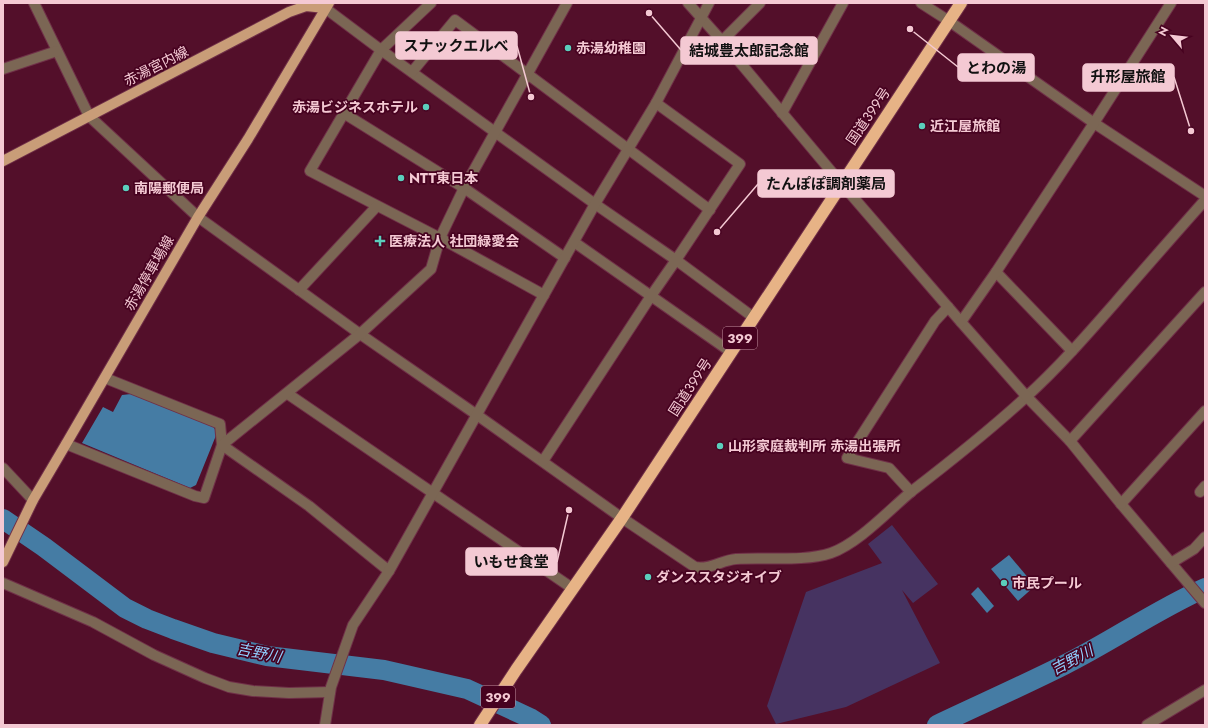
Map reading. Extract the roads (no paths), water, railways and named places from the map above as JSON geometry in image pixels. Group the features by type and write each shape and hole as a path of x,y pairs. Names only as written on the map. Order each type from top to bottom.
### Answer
{"highway":[{"name":"国道399号","path":"480,725 572,588 622,518 841,183 961,3"}],"main road":[{"name":"赤湯宮内線","path":"3,161 289,12 306,6 327,6"},
{"name":"赤湯停車場線","path":"3,562 33,500 198,216 248,139 327,6"}],"street":[{"path":"34,3 40,19 89,116 198,216 360,334 477,414 622,518 695,567 702,569 734,559 818,556 832,553 848,545 911,492 952,461 1026,397 1072,351 1205,200"},
{"path":"431,3 381,50 310,171 440,238 544,295"},
{"path":"222,446 288,394 360,334 431,269 440,238 464,188 567,3"},
{"path":"688,3 1026,397 1070,441 1205,603"},
{"path":"325,725 331,690 353,625 389,571 595,204 656,103 709,3"},
{"path":"722,41 760,3"},
{"path":"782,113 843,3"},
{"path":"921,3 1094,123 1205,196"},
{"path":"961,322 996,272 1094,123 1168,4"},
{"path":"327,6 381,50 595,204 676,260 753,317"},
{"path":"412,72 455,20 710,210"},
{"path":"3,69 57,51"},
{"path":"543,461 651,296 740,164 656,103"},
{"path":"344,114 464,188 565,258"},
{"path":"299,290 377,206"},
{"path":"574,242 731,352"},
{"path":"996,272 1072,351"},
{"path":"1070,441 1205,292"},
{"path":"911,492 889,468 847,458 935,321 948,307"},
{"path":"66,444 195,496 204,498 222,446 220,424 105,378"},
{"path":"288,394 572,588"},
{"path":"1121,504 1205,411"},
{"path":"222,446 309,506 389,571"},
{"path":"3,468 33,500"},
{"path":"1171,563 1194,549 1205,537"},
{"path":"3,583 93,622 173,664 229,687 253,691 289,693 331,690"},
{"path":"1147,725 1205,690"}],"water":[{"path":"131,394 213,426 217,433 196,485 190,488 82,443 103,407 113,412 122,395"},
{"path":"1009,555 1035,586 1018,601 991,569"},
{"path":"978,587 994,606 987,613 971,594"}],"waterway":[{"name":"吉野川","path":"3,519 44,547 125,608 147,619 173,629 213,643 267,656 384,670 467,689 530,718 541,725"},
{"name":"吉野川","path":"937,725 1064,665 1169,606 1205,588"}],"place":[{"name":"結城豊太郎記念館","path":"649,13"},
{"name":"とわの湯","path":"910,29"},
{"name":"赤湯幼稚園","path":"568,48"},
{"name":"スナックエルべ","path":"531,97"},
{"name":"赤湯ビジネスホテル","path":"426,107"},
{"name":"近江屋旅館","path":"922,126"},
{"name":"升形屋旅館","path":"1191,131"},
{"name":"NTT東日本","path":"401,178"},
{"name":"南陽郵便局","path":"126,188"},
{"name":"たんぽぽ調剤薬局","path":"717,232"},
{"name":"医療法人 社団緑愛会","path":"380,241"},
{"name":"山形家庭裁判所 赤湯出張所","path":"720,446"},
{"name":"いもせ食堂","path":"569,510"},
{"name":"ダンススタジオイブ","path":"648,577"},
{"name":"市民プール","path":"1004,583"}]}
